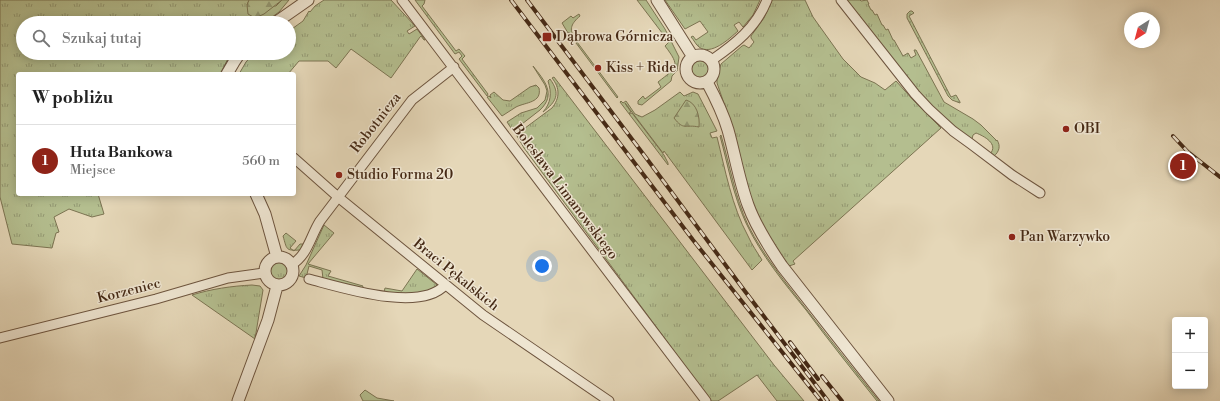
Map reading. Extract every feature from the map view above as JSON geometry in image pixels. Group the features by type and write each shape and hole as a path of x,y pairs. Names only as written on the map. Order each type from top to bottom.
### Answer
{"street":[{"path":"285,16 308,0"},
{"name":"Bolesława Limanowskiego","path":"402,0 706,401"},
{"path":"657,0 693,57"},
{"path":"712,60 748,31 759,16 767,0"},
{"path":"841,0 915,94 929,109 953,131 1012,175 1040,193"},
{"path":"703,55 712,60 715,67 714,73 712,78 707,82 701,84 696,83 687,75 686,65 693,57 703,55"},
{"path":"228,72 235,60"},
{"name":"Robotnicza","path":"291,265 306,251 320,221 412,100 454,67"},
{"path":"707,82 726,124 739,176 748,204 766,241 785,270 888,401"},
{"name":"Braci Pękalskich","path":"296,160 338,197 500,328 610,401"},
{"path":"257,196 263,210 277,257"},
{"path":"277,257 285,258 291,265 293,271 291,279 286,284 277,286 268,282 265,277 264,269 271,259 277,257"},
{"name":"Korzeniec","path":"0,338 156,299 228,278 264,273"},
{"path":"309,279 357,291 399,298 415,298 435,293 445,285"},
{"path":"238,401 268,320 277,286"}],"green space":[{"path":"0,0 249,0 247,5 276,6 282,0 289,0 274,16 16,16 16,60 227,60 221,72 16,72 16,196 99,196 104,214 92,217 69,209 54,217 59,232 56,233 52,248 12,244 0,197"},
{"path":"249,0 282,0 260,16 252,16 248,14 247,5"},
{"path":"324,0 391,0 415,26 407,31 409,34 417,29 425,40 421,36 420,37 391,78 351,49 336,68 328,61 299,61 290,72 240,72 248,60 296,60 296,26 303,21 309,11 310,12 315,6"},
{"path":"415,0 425,0 422,6 456,51 459,49 465,56 462,59 488,94 487,96 459,59 462,56 459,52 455,54"},
{"path":"637,0 646,0 665,29 679,57 677,71 672,76 671,81 642,105 638,104 638,101 643,96 645,99 661,87 658,82 673,70 675,63 665,46 669,42"},
{"path":"665,0 760,0 753,15 743,27 739,22 734,25 738,31 730,38 714,48 704,49 699,47 691,37 693,36 696,40 708,32 700,21 685,29"},
{"path":"772,0 805,0 813,17 843,59 861,77 875,83 885,90 896,81 941,128 793,261 795,264 789,266 768,236 754,206 746,183 730,121 717,83 721,64 742,46 744,45 749,48 754,42 751,36 764,18"},
{"path":"847,0 867,0 871,10 875,15 877,14 886,30 888,29 903,56 908,53 911,58 916,55 914,50 916,50 944,102 973,119 996,141 997,140 999,147 994,156 990,154 993,147 992,144 986,138 976,133 973,135 972,139 969,139 929,105"},
{"path":"910,11 914,13 909,16 951,97 956,95 960,103 952,100 948,96 907,18 907,14"},
{"path":"579,14 580,16 575,21 571,29 575,38 573,40 569,35 571,34 569,32 568,33 562,23 571,16 573,18"},
{"path":"577,42 618,97 617,98 576,43"},
{"path":"700,59 707,62 710,69 707,76 700,79 693,76 690,69 693,62"},
{"path":"533,66 545,82 547,87 548,98 540,110 513,131 507,122 521,113 537,108 545,100 547,91 545,85"},
{"path":"554,77 774,365 804,401 777,401 757,375 718,401 711,401 524,148 517,136 517,134 552,108 555,104 558,97 558,89 552,78"},
{"path":"550,79 555,89 556,97 551,105 543,112 548,105 550,98 548,81"},
{"path":"536,85 539,88 539,93 536,99 516,107 502,116 487,97 489,96 491,98 490,95 494,92 503,100 510,101 530,87"},
{"path":"680,92 684,96 693,92 698,94 717,131 710,133 712,138 717,137 730,188 742,225 762,260 752,270 664,151 663,153 625,103 631,112 629,113 632,113 664,155 668,165 620,102 621,101 623,103 626,101 635,114 642,117 655,110"},
{"path":"686,100 693,104 697,111 699,127 683,126 674,118"},
{"path":"721,135 743,214 754,237 783,280 879,401 877,401 832,345 781,279 752,235 741,212 731,180"},
{"path":"324,225 334,233 308,264 331,271 328,276 363,286 362,289 323,279 322,270 309,266 306,278 299,276 306,265"},
{"path":"286,233 296,241 290,248 293,250 287,248 286,246 283,236"},
{"path":"300,244 304,244 300,250 295,250"},
{"path":"279,262 285,265 288,271 285,277 279,280 273,277 270,271 273,265"},
{"path":"417,269 437,285 437,287 415,295 384,292 385,288 402,291"},
{"path":"252,285 260,286 263,290 255,339 192,295 222,288"},
{"path":"365,390 377,398 394,401 363,401 360,395"}],"railway":[{"path":"511,0 693,240 821,401"},
{"path":"527,0 828,401"},
{"path":"1173,136 1188,152 1220,177"},
{"path":"790,342 818,379"},
{"path":"822,376 842,401"}],"place":[{"name":"Dąbrowa Górnicza","path":"547,37"},
{"name":"Kiss + Ride","path":"598,68"},
{"name":"OBI","path":"1066,129"},
{"name":"Huta Bankowa","path":"1183,166"},
{"name":"Studio Forma 20","path":"339,175"},
{"name":"Pan Warzywko","path":"1012,237"}]}
